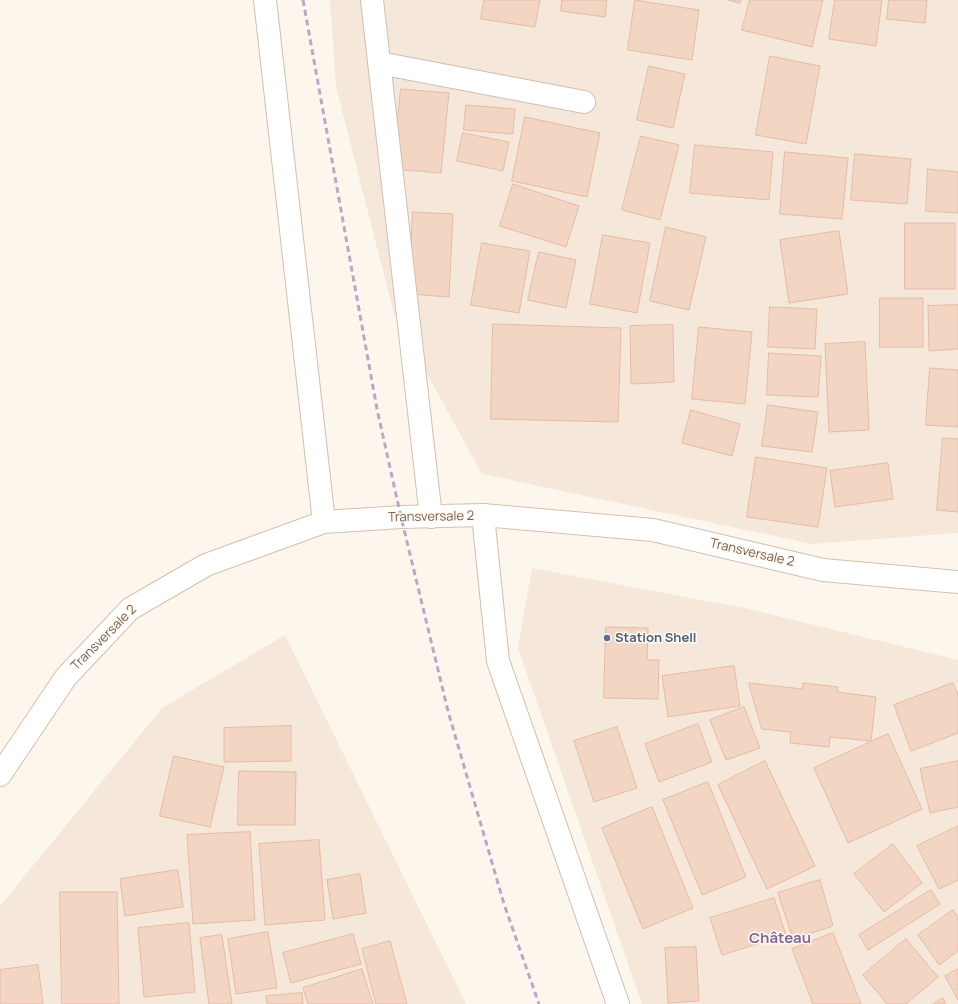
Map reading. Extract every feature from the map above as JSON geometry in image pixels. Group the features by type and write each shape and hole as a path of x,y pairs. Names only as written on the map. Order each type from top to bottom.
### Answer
{"street":[{"path":"266,0 324,522"},
{"path":"372,0 431,517"},
{"path":"379,64 584,102"},
{"path":"483,515 498,661 618,1004"},
{"name":"Transversale 2","path":"0,775 66,677 130,609 206,565 324,522 401,517 483,515 653,530 823,570 958,582"}],"shaded area":[{"path":"330,0 958,0 958,533 812,544 482,474 394,314 336,87"},
{"path":"532,568 749,609 958,660 958,1004 642,1004 518,648"},
{"path":"285,635 466,1004 0,1004 0,906 162,708"}],"building":[{"path":"484,0 540,0 535,27 481,19"},
{"path":"562,0 607,0 605,17 561,11"},
{"path":"635,0 699,10 692,60 628,50"},
{"path":"729,0 741,0 740,3"},
{"path":"750,0 823,0 812,47 742,30"},
{"path":"835,0 882,0 876,46 829,39"},
{"path":"889,0 927,0 925,23 887,19"},
{"path":"770,56 820,66 806,144 756,135"},
{"path":"649,66 685,74 673,128 637,120"},
{"path":"401,89 449,93 441,173 393,169"},
{"path":"466,105 515,109 513,134 464,130"},
{"path":"525,117 600,133 587,197 512,181"},
{"path":"463,133 509,142 503,171 457,161"},
{"path":"641,136 679,145 660,220 622,210"},
{"path":"695,145 773,152 769,200 690,193"},
{"path":"785,152 848,158 842,219 780,214"},
{"path":"855,154 911,159 907,204 851,200"},
{"path":"928,169 958,172 958,213 926,211"},
{"path":"513,184 579,206 566,247 500,226"},
{"path":"413,212 453,214 449,297 409,294"},
{"path":"905,223 955,223 955,289 905,289"},
{"path":"666,227 706,237 689,310 650,301"},
{"path":"839,231 848,294 789,303 780,240"},
{"path":"603,235 650,243 637,313 590,304"},
{"path":"482,243 530,251 519,313 471,305"},
{"path":"539,252 576,260 566,308 528,300"},
{"path":"880,298 923,298 923,347 880,347"},
{"path":"958,305 958,349 929,351 928,306"},
{"path":"770,307 817,309 815,349 768,347"},
{"path":"493,324 621,328 618,422 491,419"},
{"path":"673,325 674,382 631,384 630,326"},
{"path":"699,327 752,332 745,404 692,399"},
{"path":"865,342 869,430 829,432 825,344"},
{"path":"769,353 821,356 818,397 767,395"},
{"path":"930,368 958,370 958,427 926,425"},
{"path":"768,405 818,412 812,452 762,446"},
{"path":"691,410 740,424 732,456 682,443"},
{"path":"943,438 958,439 958,512 937,510"},
{"path":"756,457 827,468 818,527 747,517"},
{"path":"888,463 893,499 835,507 830,471"},
{"path":"606,627 648,628 647,660 659,660 658,699 604,698"},
{"path":"734,666 740,706 668,717 662,676"},
{"path":"749,683 802,689 803,683 838,687 837,692 876,697 871,741 830,737 829,747 790,743 791,732 762,729"},
{"path":"953,683 958,695 958,733 911,751 894,705"},
{"path":"744,707 760,748 726,760 710,720"},
{"path":"698,724 712,762 659,782 645,744"},
{"path":"291,726 291,761 224,762 224,728"},
{"path":"617,727 637,788 594,802 574,741"},
{"path":"888,734 922,809 848,843 814,768"},
{"path":"174,756 224,767 210,827 160,816"},
{"path":"765,761 815,866 767,889 718,785"},
{"path":"958,761 958,807 930,813 920,769"},
{"path":"239,771 296,772 295,825 238,825"},
{"path":"708,782 746,877 702,895 663,800"},
{"path":"652,807 693,908 643,929 602,828"},
{"path":"958,826 958,880 939,889 917,846"},
{"path":"250,832 255,920 193,924 187,835"},
{"path":"319,840 325,920 265,925 259,844"},
{"path":"893,844 922,883 884,912 854,874"},
{"path":"178,870 183,907 125,916 120,879"},
{"path":"360,874 366,913 333,919 327,880"},
{"path":"820,880 833,926 793,939 778,893"},
{"path":"931,890 940,904 868,950 859,935"},
{"path":"60,892 117,892 119,1004 62,1004"},
{"path":"774,898 786,935 722,955 710,918"},
{"path":"953,910 958,917 958,951 939,965 918,935"},
{"path":"189,923 195,992 144,997 138,928"},
{"path":"268,932 277,988 236,994 228,939"},
{"path":"833,933 861,1004 813,1004 792,949"},
{"path":"353,934 361,964 291,983 283,953"},
{"path":"222,935 232,1004 209,1004 200,938"},
{"path":"906,939 938,977 906,1004 887,1004 863,975"},
{"path":"390,941 407,1004 376,1004 362,949"},
{"path":"696,947 699,1001 668,1003 665,948"},
{"path":"38,965 43,1004 0,1004 0,970"},
{"path":"362,969 373,1004 308,1004 303,988"},
{"path":"958,969 958,1000 945,976"},
{"path":"302,993 303,1004 267,1004 266,996"},
{"path":"943,998 946,1004 933,1004"}],"railway":[{"path":"303,0 377,409 401,517 448,711 504,904 539,1004"}],"place":[{"name":"Station Shell","path":"607,638"}],"district":[{"name":"Château","path":"780,939"}]}
